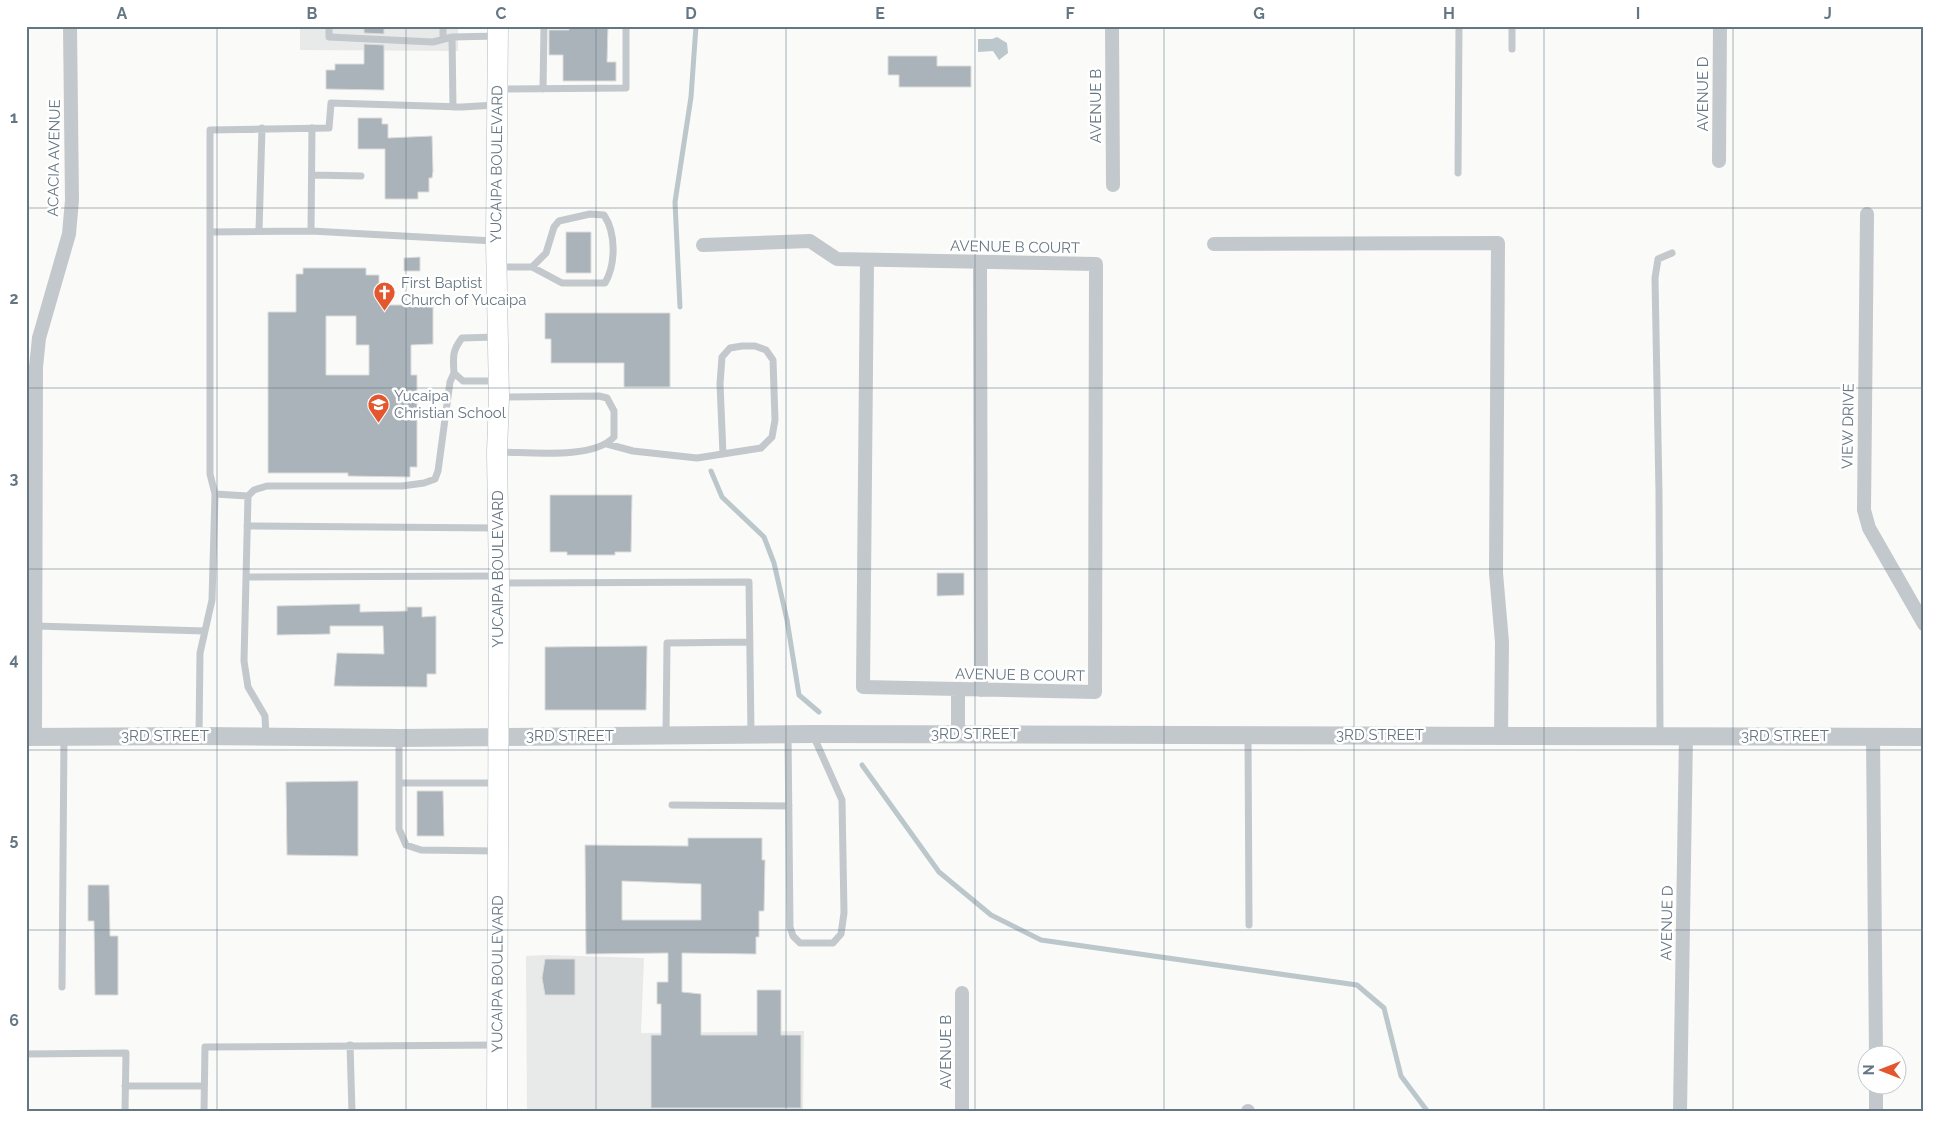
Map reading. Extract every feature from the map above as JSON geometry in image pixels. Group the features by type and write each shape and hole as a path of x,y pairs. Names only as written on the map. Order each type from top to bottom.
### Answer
{"main road":[{"name":"YUCAIPA BOULEVARD","path":"496,1112 499,580 497,452 499,389 496,241 498,31"}],"street":[{"name":"ACACIA AVENUE","path":"31,737 36,626 36,367 39,338 68,234 72,200 70,26"},
{"name":"AVENUE B","path":"1112,26 1113,185"},
{"name":"AVENUE D","path":"1719,161 1720,26"},
{"name":"VIEW DRIVE","path":"1867,214 1864,510 1869,528 1924,624"},
{"name":"AVENUE B COURT","path":"703,245 810,241 837,258 866,261 1096,264 1095,692 863,687 866,261"},
{"path":"1214,244 1498,243 1496,573 1502,642 1501,735"},
{"path":"980,262 981,690"},
{"path":"958,690 958,734"},
{"name":"3RD STREET","path":"31,737 399,738 750,734 1924,737"},
{"name":"AVENUE D","path":"1680,1112 1686,735"},
{"path":"1873,737 1876,1046"},
{"name":"AVENUE B","path":"962,993 962,1112"},
{"path":"1876,1096 1876,1112"}],"lane":[{"path":"329,26 329,37 432,42 442,38 498,31"},
{"path":"442,38 443,26"},
{"path":"543,89 544,26"},
{"path":"199,736 200,653 212,600 215,494 210,474 210,130 329,128 331,103 452,107 543,89 626,88 626,26"},
{"path":"1458,173 1459,26"},
{"path":"1512,26 1512,49"},
{"path":"452,37 452,107"},
{"path":"259,231 262,128"},
{"path":"311,231 312,128"},
{"path":"312,175 361,176"},
{"path":"497,267 532,267 562,283 605,282 612,271 610,224 604,215 590,214 559,221 554,227 546,253 532,267"},
{"path":"210,232 311,231 496,241"},
{"path":"1660,735 1659,493 1655,278 1658,259 1672,253"},
{"path":"266,737 265,716 248,686 244,661 248,496 254,490 267,486 402,486 424,483 435,479 438,471 450,382 454,373 454,348 462,338 497,337"},
{"path":"497,452 581,451 607,444 633,451 697,458 723,454 760,448 772,437 775,420 774,360 766,350 755,346 730,348 722,357 720,384 723,454"},
{"path":"454,373 463,381 499,389 606,398 614,411 614,436 607,444"},
{"path":"215,494 248,496"},
{"path":"247,526 498,528"},
{"path":"246,578 749,582 750,734"},
{"path":"36,626 206,631"},
{"path":"666,736 667,643 750,642"},
{"path":"788,734 790,927 793,936 800,942 833,943 841,934 844,913 842,800 812,734"},
{"path":"1248,735 1249,925"},
{"path":"62,987 64,736"},
{"path":"399,738 399,828 406,845 421,850 497,851"},
{"path":"400,783 498,783"},
{"path":"672,805 789,806"},
{"path":"350,1045 352,1112"},
{"path":"204,1112 205,1047 350,1045 497,1046"},
{"path":"26,1054 126,1053 125,1112"},
{"path":"125,1086 203,1086"}],"shaded area":[{"path":"300,26 458,26 458,51 300,50"},
{"path":"997,37 1007,43 1008,53 999,60 993,51 978,52 978,39"},
{"path":"526,956 644,958 641,1033 804,1031 803,1112 527,1112"}],"building":[{"path":"364,26 384,26 384,34 364,33"},
{"path":"569,26 608,26 607,62 616,62 616,81 563,81 563,55 549,55 549,30 569,30"},
{"path":"364,44 384,45 384,90 326,89 326,70 335,70 335,64 364,64"},
{"path":"888,56 937,56 937,66 971,66 971,87 899,87 899,75 888,75"},
{"path":"358,118 382,118 382,124 388,124 388,138 432,136 433,171 432,178 429,178 429,192 418,192 418,199 385,199 385,149 358,149"},
{"path":"566,232 591,232 591,273 566,273"},
{"path":"420,257 420,271 404,271 404,258"},
{"path":"303,268 366,268 366,275 379,275 379,293 384,305 433,305 433,344 411,345 411,375 417,375 417,467 410,467 410,477 348,476 348,473 268,473 268,312 296,312 296,274 303,274","holes":["326,316 356,316 356,345 369,345 369,375 326,375"]},
{"path":"545,313 670,313 670,387 624,387 624,363 551,363 551,339 545,339"},
{"path":"550,495 632,495 631,552 615,552 615,555 567,555 567,552 550,552"},
{"path":"937,573 964,573 964,595 937,596"},
{"path":"360,604 360,612 407,611 407,607 422,607 422,617 436,616 436,674 427,674 427,687 334,686 337,653 384,654 383,626 330,626 330,634 277,635 277,606"},
{"path":"647,646 646,710 545,710 545,647"},
{"path":"358,781 358,856 287,855 286,782"},
{"path":"417,791 443,791 444,836 417,836"},
{"path":"688,838 762,838 762,860 765,860 764,911 759,911 759,937 756,937 756,954 682,953 682,992 701,994 701,1035 757,1035 757,990 781,990 781,1035 801,1035 801,1108 651,1108 651,1035 661,1035 661,1004 657,1004 657,982 668,982 668,953 586,954 585,845 688,846","holes":["622,881 701,884 701,920 622,920"]},
{"path":"88,885 109,885 110,936 118,936 118,995 95,995 94,921 88,921"},
{"path":"545,959 575,959 575,995 545,995 542,978"}],"waterway":[{"path":"680,307 675,202 691,97 696,26"},
{"path":"711,471 722,497 764,537 774,563 787,620 799,695 819,712"},
{"path":"862,765 939,872 991,915 1041,940 1357,985 1384,1008 1401,1076 1428,1112"}],"place":[{"name":"First Baptist Church of Yucaipa","path":"385,311"},
{"name":"Yucaipa Christian School","path":"378,424"}]}
